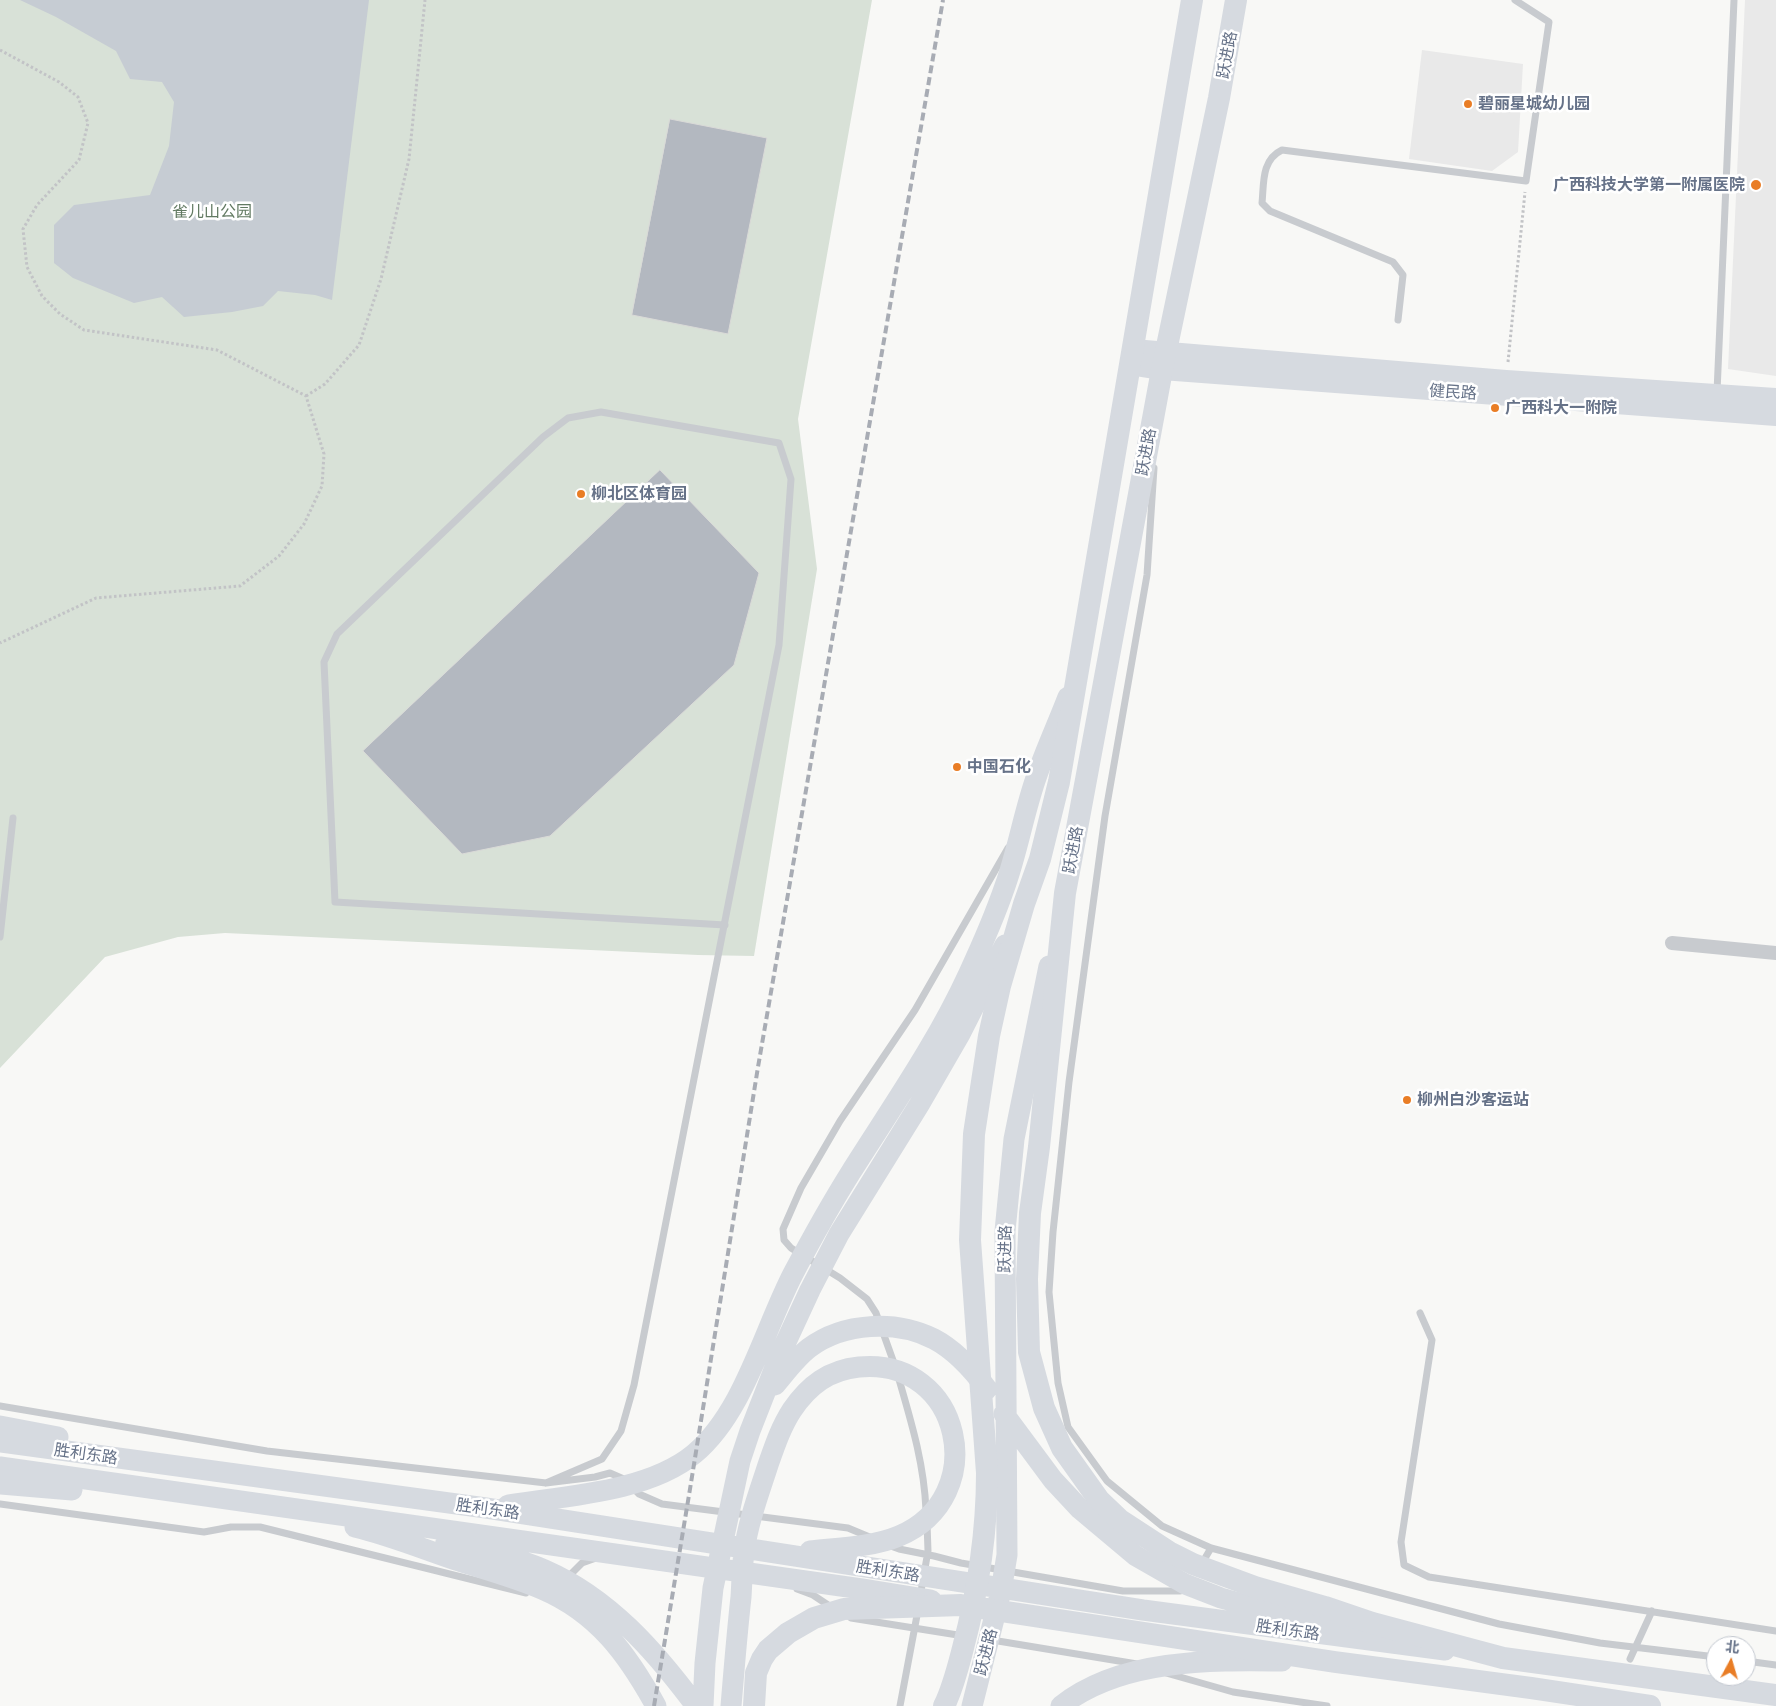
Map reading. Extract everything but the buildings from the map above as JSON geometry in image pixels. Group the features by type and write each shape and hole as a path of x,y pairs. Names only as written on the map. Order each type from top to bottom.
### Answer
{"highway":[{"name":"跃进路","path":"1027,897 1040,859 1059,782 1192,0"},
{"name":"跃进路","path":"1065,893 1163,362 1219,98 1236,0"},
{"path":"1065,893 1039,1147 1030,1213 1027,1279 1029,1352 1044,1408 1062,1448 1099,1500 1120,1520 1168,1552 1193,1564 1255,1587 1372,1623 1503,1658"},
{"path":"944,1706 956,1677 976,1592 987,1506 987,1472 970,1240 974,1134 989,1036 1000,986 1027,897"},
{"path":"754,1706 756,1673 765,1655 788,1633 814,1618 844,1609 961,1605"},
{"name":"胜利东路","path":"961,1605 1335,1662 1650,1706"},
{"name":"胜利东路","path":"1503,1658 1776,1696"}],"main road":[{"name":"健民路","path":"1132,357 1163,362 1776,416"},
{"name":"健民路","path":"1163,362 1506,380 1776,398"},
{"path":"486,1508 594,1492 637,1482 668,1470 691,1456 712,1437 743,1384 780,1299 817,1230 950,1011 969,973 1005,887 1037,776 1077,676"},
{"name":"跃进路","path":"972,1706 1002,1591 1006,1555 1008,1504 1004,1266 1007,1201 1016,1130 1065,893"},
{"name":"跃进路","path":"703,1706 705,1663 713,1588 740,1461 779,1357 810,1290 839,1234 919,1106 960,1034 984,989 1027,897"},
{"path":"762,1401 801,1355 811,1347 834,1335 871,1327 888,1326 922,1334 947,1348 971,1370 1053,1480 1080,1509 1136,1556 1185,1584 1221,1598 1272,1612 1372,1623"},
{"path":"732,1706 744,1551 759,1491 778,1433 793,1408 813,1384 828,1375 852,1368 882,1367 896,1370 912,1377 935,1396 950,1420 955,1446 952,1477 948,1490 930,1515 908,1532 897,1537 787,1554"},
{"path":"0,1426 49,1434 178,1466"},
{"name":"胜利东路","path":"0,1442 486,1508 787,1554 868,1569 1143,1610 1503,1658"},
{"name":"胜利东路","path":"0,1467 862,1589 961,1605"},
{"path":"0,1484 87,1491 172,1490"},
{"path":"248,1501 359,1528 445,1542 508,1557 545,1570 589,1595 630,1627 670,1671 696,1706"},
{"path":"359,1528 515,1579 542,1589 565,1601 609,1636 626,1655 656,1706"},
{"path":"1061,1706 1097,1685 1136,1672 1183,1662 1335,1662"}],"street":[{"path":"1672,943 1776,953"}],"lane":[{"path":"1398,320 1403,275 1393,262 1270,211 1262,203 1266,167 1274,154 1282,150 1526,181 1549,22 1515,0"},
{"path":"1717,394 1734,0"},
{"path":"1156,448 1163,362"},
{"path":"546,1483 602,1459 621,1431 634,1385 725,925 779,645 791,479 779,443 601,412 568,418 543,437 337,634 324,662 335,902 725,925"},
{"path":"1155,458 1147,575 1103,836 1068,1091 1053,1232 1049,1292 1058,1383 1068,1426 1106,1481 1162,1526 1211,1548 1499,1624 1600,1643 1706,1656"},
{"path":"0,937 13,818"},
{"path":"900,1706 927,1554 925,1485 917,1441 891,1350 876,1313 867,1299 854,1288 791,1248 784,1240 782,1229 801,1188 840,1121 915,1010 1025,820"},
{"path":"1420,1313 1432,1340 1401,1542 1404,1564 1429,1577 1776,1631"},
{"path":"0,1406 267,1451 546,1483 596,1477 610,1473 624,1478 639,1494 662,1504 848,1528 899,1549 960,1563 1124,1591 1180,1590 1193,1577 1211,1548"},
{"path":"0,1504 204,1532 231,1527 260,1527 533,1594 542,1595 554,1591"},
{"path":"561,1584 582,1563 596,1558 721,1577"},
{"path":"731,1579 750,1582"},
{"path":"789,1588 813,1594 842,1615 853,1619 973,1637"},
{"path":"1630,1659 1652,1611"},
{"path":"982,1639 1127,1662 1233,1692 1327,1706"},
{"path":"1756,1662 1776,1665"}],"path":[{"path":"306,396 324,384 359,345 381,279 409,159 426,0"},
{"path":"0,50 60,82 78,97 88,123 79,160 37,205 23,229 28,267 42,296 60,314 84,330 217,350 306,396 324,454 322,486 304,524 279,556 240,586 96,598 0,643"},
{"path":"1506,380 1526,181"}],"shaded area":[{"path":"20,0 369,0 332,300 315,295 278,291 263,306 232,312 184,317 162,297 134,303 73,278 54,263 54,225 74,205 150,195 169,146 174,102 162,82 130,79 116,51 56,17"},
{"name":"广西科技大学第一附属医院","path":"1745,0 1776,0 1776,376 1728,369"},
{"name":"碧丽星城幼儿园","path":"1422,50 1523,64 1518,152 1492,171 1409,159"}],"green space":[{"name":"雀儿山公园","path":"0,0 872,0 798,419 817,569 754,956 225,933 178,937 105,957 0,1068"}],"railway":[{"path":"654,1706 758,1067 943,0"}],"place":[{"name":"碧丽星城幼儿园","path":"1468,104"},
{"name":"广西科技大学第一附属医院","path":"1756,185"},
{"name":"广西科大一附院","path":"1495,408"},
{"name":"柳北区体育园","path":"581,494"},
{"name":"中国石化","path":"957,767"},
{"name":"柳州白沙客运站","path":"1407,1100"}]}
